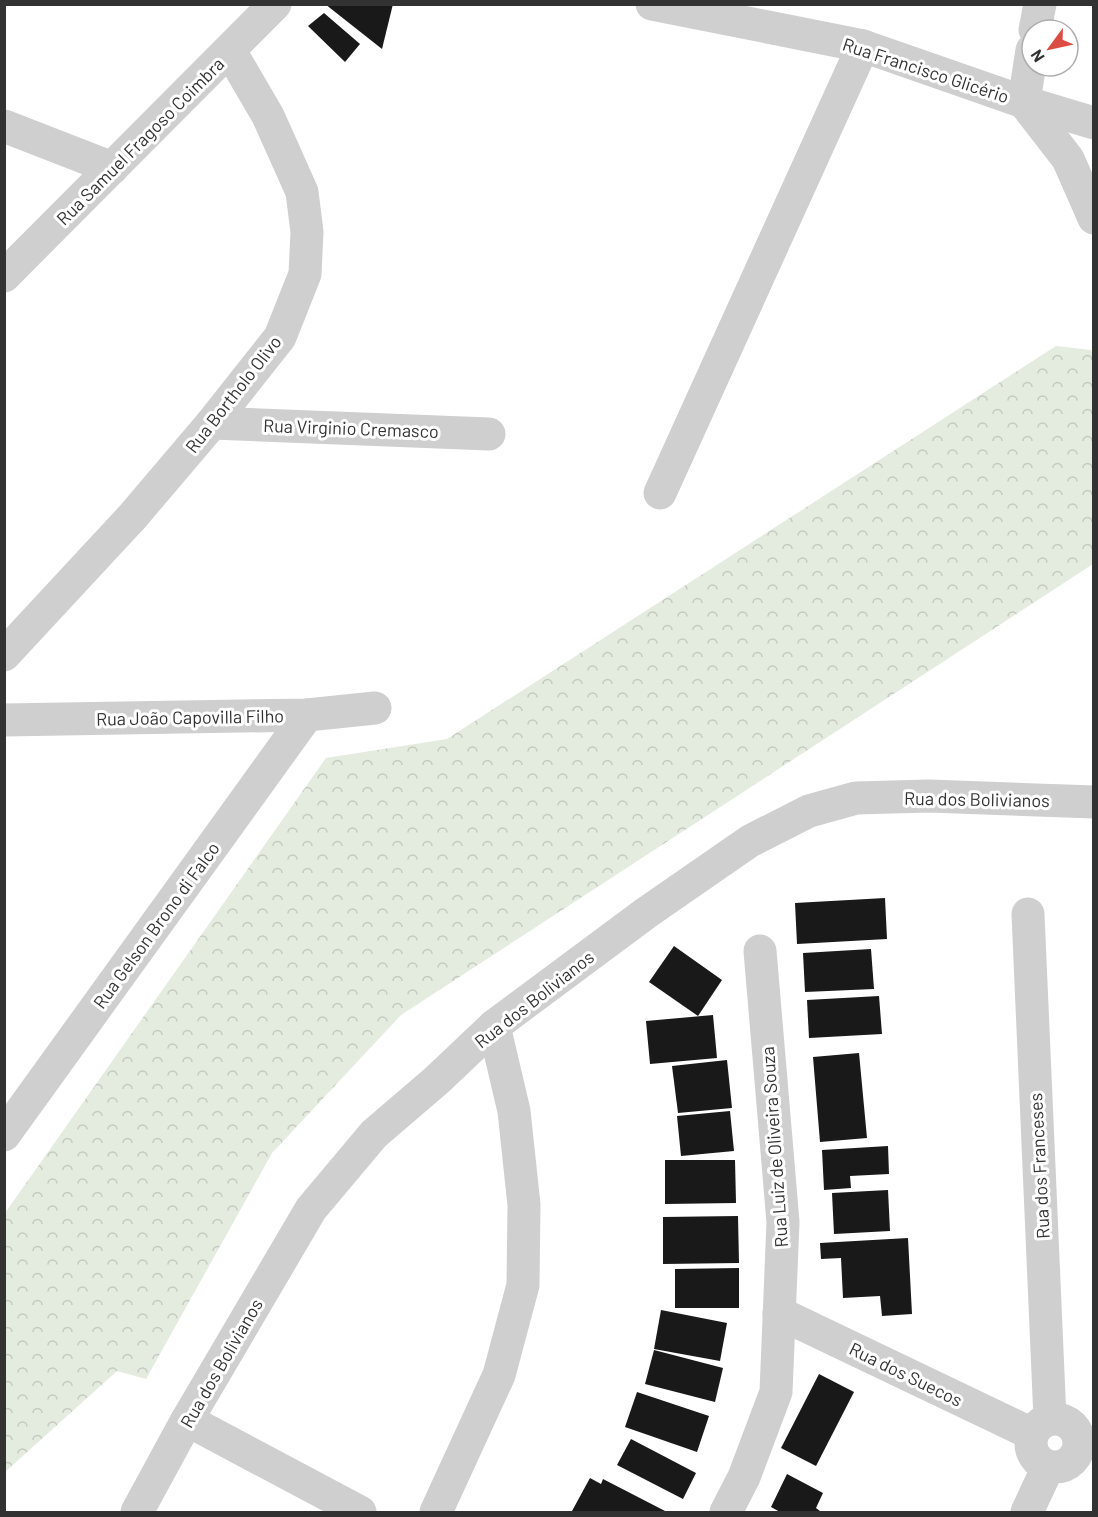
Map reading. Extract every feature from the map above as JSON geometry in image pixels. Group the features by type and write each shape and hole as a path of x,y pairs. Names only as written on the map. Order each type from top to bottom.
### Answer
{"street":[{"name":"Rua Samuel Fragoso Coimbra","path":"4,276 275,4"},
{"name":"Rua Francisco Glicério","path":"652,4 863,46 1023,102 1094,123"},
{"path":"660,493 863,46"},
{"name":"Rua Bortholo Olivo","path":"4,655 133,516 212,423 280,337 305,274 307,232 302,192 268,116 230,51"},
{"path":"1027,78 1023,102 1068,159 1094,218"},
{"path":"4,126 112,168"},
{"name":"Rua Virginio Cremasco","path":"212,423 489,434"},
{"name":"Rua João Capovilla Filho","path":"4,720 307,715 375,708"},
{"name":"Rua Gelson Brono di Falco","path":"4,1135 307,715"},
{"name":"Rua dos Bolivianos","path":"137,1512 187,1420 311,1209 374,1134 437,1080 494,1026 659,903 750,841 809,811 856,798 918,796 1094,802"},
{"name":"Rua dos Franceses","path":"1028,914 1041,1427"},
{"name":"Rua Luiz de Oliveira Souza","path":"726,1512 744,1477 776,1392 783,1222 760,951"},
{"path":"435,1512 500,1374 523,1285 524,1205 514,1111 494,1026"},
{"name":"Rua dos Suecos","path":"779,1313 1041,1427"},
{"path":"187,1420 360,1512"},
{"path":"1027,1512 1073,1459 1080,1448 1077,1432 1066,1421 1041,1427 1032,1450 1035,1457 1073,1459"}],"green space":[{"path":"1056,346 1091,350 1093,355 1093,564 401,1015 272,1153 146,1379 117,1371 5,1472 5,1213 326,758 447,739"}],"building":[{"path":"325,4 393,4 382,49"},
{"path":"324,13 360,44 345,62 308,26"},
{"path":"885,898 887,939 797,944 795,903"},
{"path":"674,946 722,980 698,1016 649,982"},
{"path":"871,949 874,989 805,992 803,953"},
{"path":"879,996 882,1034 809,1038 807,1000"},
{"path":"713,1015 717,1058 650,1064 646,1021"},
{"path":"859,1053 867,1138 820,1142 813,1057"},
{"path":"727,1060 732,1108 678,1113 672,1066"},
{"path":"730,1111 734,1151 681,1156 677,1116"},
{"path":"888,1146 889,1174 850,1176 851,1188 824,1190 822,1150"},
{"path":"665,1160 735,1160 736,1203 665,1204"},
{"path":"888,1190 890,1231 834,1234 832,1193"},
{"path":"738,1216 739,1263 663,1264 663,1217"},
{"path":"908,1238 912,1314 882,1316 880,1296 843,1298 841,1258 821,1259 820,1243"},
{"path":"739,1268 739,1308 675,1308 675,1269"},
{"path":"661,1310 727,1323 720,1361 654,1349"},
{"path":"654,1350 723,1368 715,1402 645,1384"},
{"path":"819,1374 854,1392 816,1466 781,1448"},
{"path":"637,1392 709,1416 697,1452 625,1427"},
{"path":"631,1439 696,1473 683,1499 617,1465"},
{"path":"787,1474 823,1493 816,1508 820,1512 780,1512 771,1507"},
{"path":"590,1478 601,1484 603,1479 667,1512 572,1511"}]}
